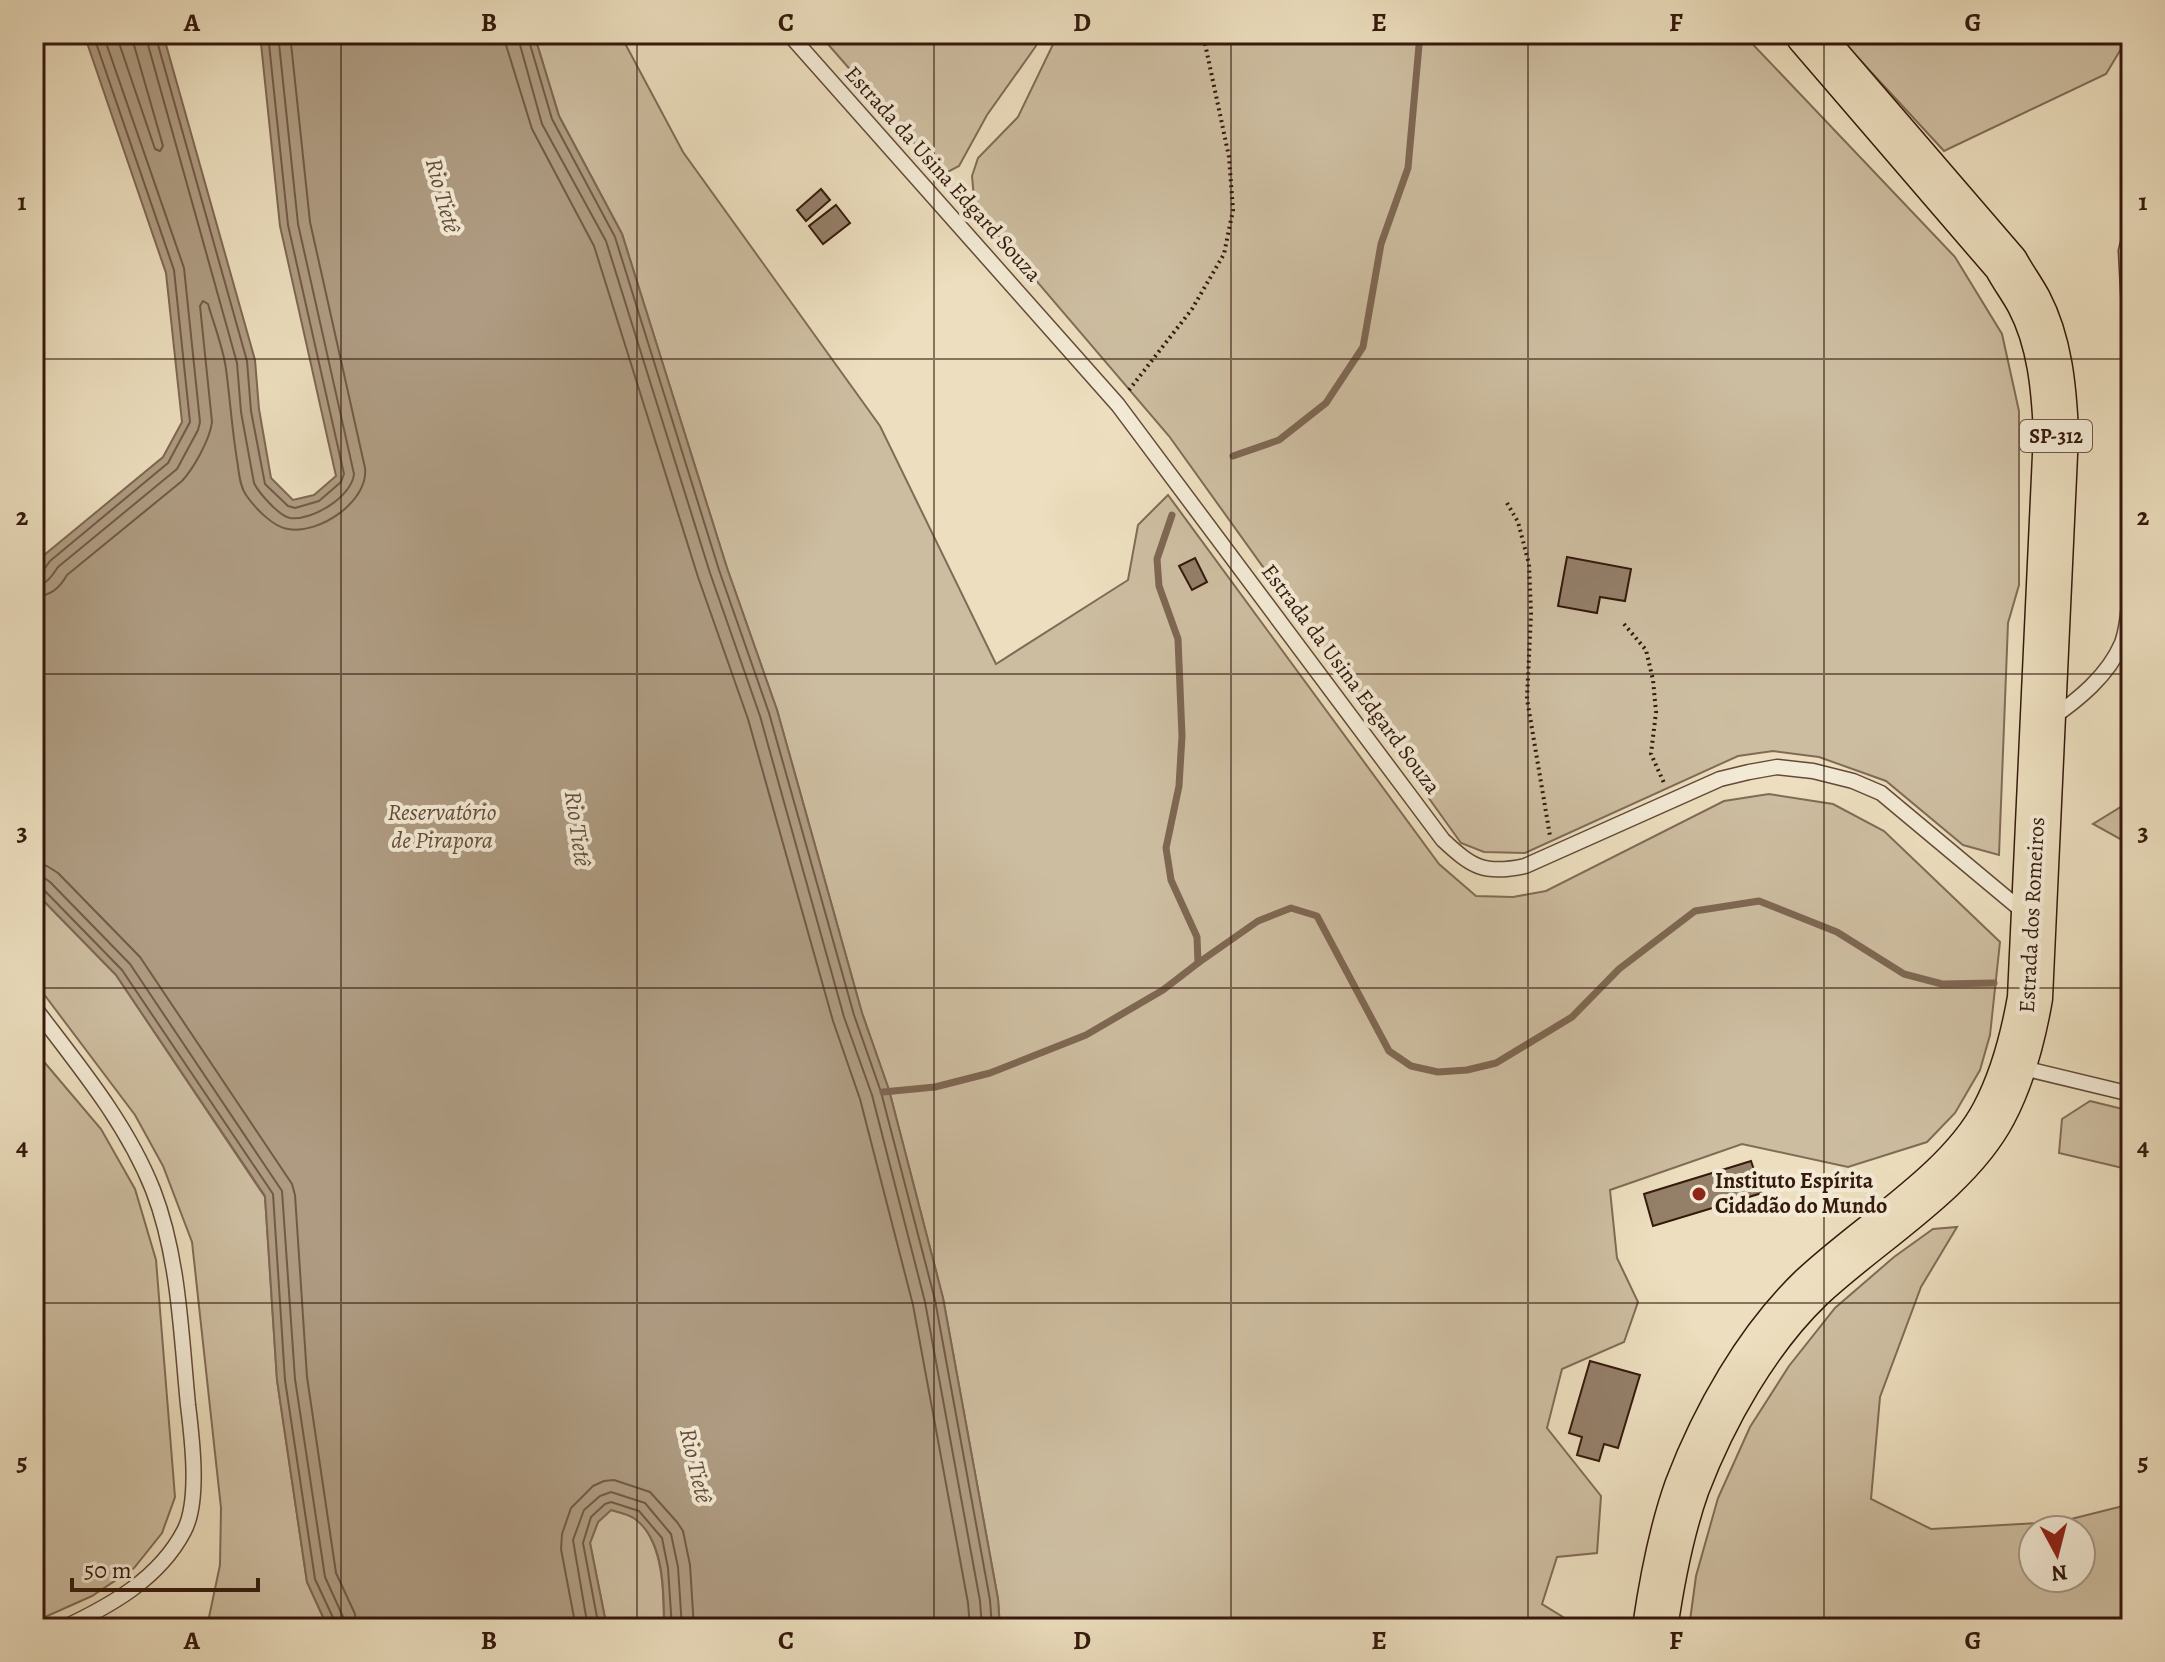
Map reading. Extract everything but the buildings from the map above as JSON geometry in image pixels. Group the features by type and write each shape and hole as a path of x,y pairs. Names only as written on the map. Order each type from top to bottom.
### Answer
{"main road":[{"name":"Estrada dos Romeiros","path":"1774,34 1839,105 1952,202"},
{"name":"Estrada dos Romeiros","path":"1655,1628 1673,1532 1687,1487 1706,1442 1745,1369 1810,1289 1942,1178 1969,1148 1994,1114 2015,1065 2024,1037 2030,998 2056,433 2054,391 2045,345 2030,304 2006,264 1808,34"}],"lane":[{"name":"Estrada da Usina Edgard Souza","path":"789,34 1118,405 1443,840 1462,858 1480,867 1502,871 1525,866 1720,779 1777,767 1813,771 1853,781 1881,793 2034,920"},
{"path":"2131,231 2126,251 2131,347"},
{"path":"2043,724 2075,702 2110,664 2122,643 2131,581"},
{"path":"34,1007 100,1094 129,1139 153,1190 167,1237 178,1300 194,1459 186,1528 169,1555 144,1581 95,1613 63,1628"},
{"path":"2015,1065 2131,1094"}],"path":[{"path":"1118,405 1192,309 1224,254 1233,210 1229,157 1203,34"},
{"path":"1507,503 1518,522 1529,564 1531,613 1527,699 1554,854"},
{"path":"1624,624 1646,650 1656,712 1651,754 1671,800"}],"shaded area":[{"path":"534,34 620,34 683,152 880,426 996,664 1128,580 1138,525 1168,495 1439,864 1476,896 1513,897 1546,891 1724,801 1769,794 1833,804 1884,831 2000,942 1990,1035 1980,1070 1955,1113 1927,1142 1848,1167 1742,1144 1610,1190 1617,1258 1638,1302 1624,1342 1562,1369 1547,1428 1601,1496 1597,1553 1557,1557 1542,1604 1563,1617 1570,1628 1000,1628 998,1599 943,1298 889,1090 862,1013 777,710 727,568 622,234 559,116"},
{"path":"819,34 1037,34 1036,46 987,115 959,166 940,176"},
{"path":"1058,34 1743,34 1955,257 2002,334 2019,411 2019,585 2008,623 1999,855 1963,845 1886,781 1819,757 1773,751 1738,756 1525,853 1484,852 1461,843 1169,436 975,209 972,176 978,158 1018,117"},
{"path":"1836,34 2130,34 2106,74 1944,151"},
{"path":"2131,804 2131,845 2093,824 2124,805"},
{"path":"34,891 116,975 265,1197 277,1380 307,1582 328,1628 190,1628 208,1622 220,1565 221,1508 192,1242 163,1166 135,1115 34,981"},
{"path":"34,1050 101,1129 135,1189 156,1260 175,1497 162,1533 134,1568 92,1596 34,1622"},
{"path":"2090,1101 2131,1111 2131,1170 2059,1153 2062,1119"},
{"path":"1957,1227 1921,1287 1880,1397 1871,1499 1931,1529 2017,1524 2017,1594 2097,1594 2097,1514 2091,1514 2131,1504 2131,1628 1689,1628 1696,1576 1718,1498 1750,1427 1789,1366 1835,1308 1894,1257 1933,1229"},
{"path":"611,1510 635,1518 652,1540 660,1569 664,1628 607,1628 590,1543 598,1522"}],"water":[{"name":"Reservatório de Pirapora","path":"84,34 163,34 255,360 259,409 271,478 293,500 314,495 336,476 280,226 260,34 534,34 559,116 622,234 727,568 777,710 862,1013 889,1090 943,1298 998,1599 1000,1628 664,1628 661,1569 652,1541 635,1519 611,1510 598,1522 590,1543 607,1628 328,1628 307,1582 277,1380 265,1196 116,975 34,891 34,572 43,556 163,457 182,422 166,273"}],"waterway":[{"path":"1233,456 1279,440 1326,403 1363,347 1381,244 1408,168 1420,34"},
{"path":"1172,515 1157,559 1159,586 1178,639 1182,736 1179,786 1166,848 1171,880 1197,937 1198,963"},
{"path":"883,1092 935,1087 990,1073 1086,1035 1163,990 1258,921 1291,908 1317,916 1389,1051 1411,1066 1438,1072 1467,1070 1496,1063 1572,1017 1619,969 1695,911 1759,901 1837,932 1904,974 1942,984 1994,983"}],"place":[{"name":"Instituto Espírita Cidadão do Mundo","path":"1699,1194"}],"water label":[{"name":"Rio Tietê","path":"443,195"},
{"name":"Rio Tietê","path":"578,828"},
{"name":"Rio Tietê","path":"696,1465"}]}
